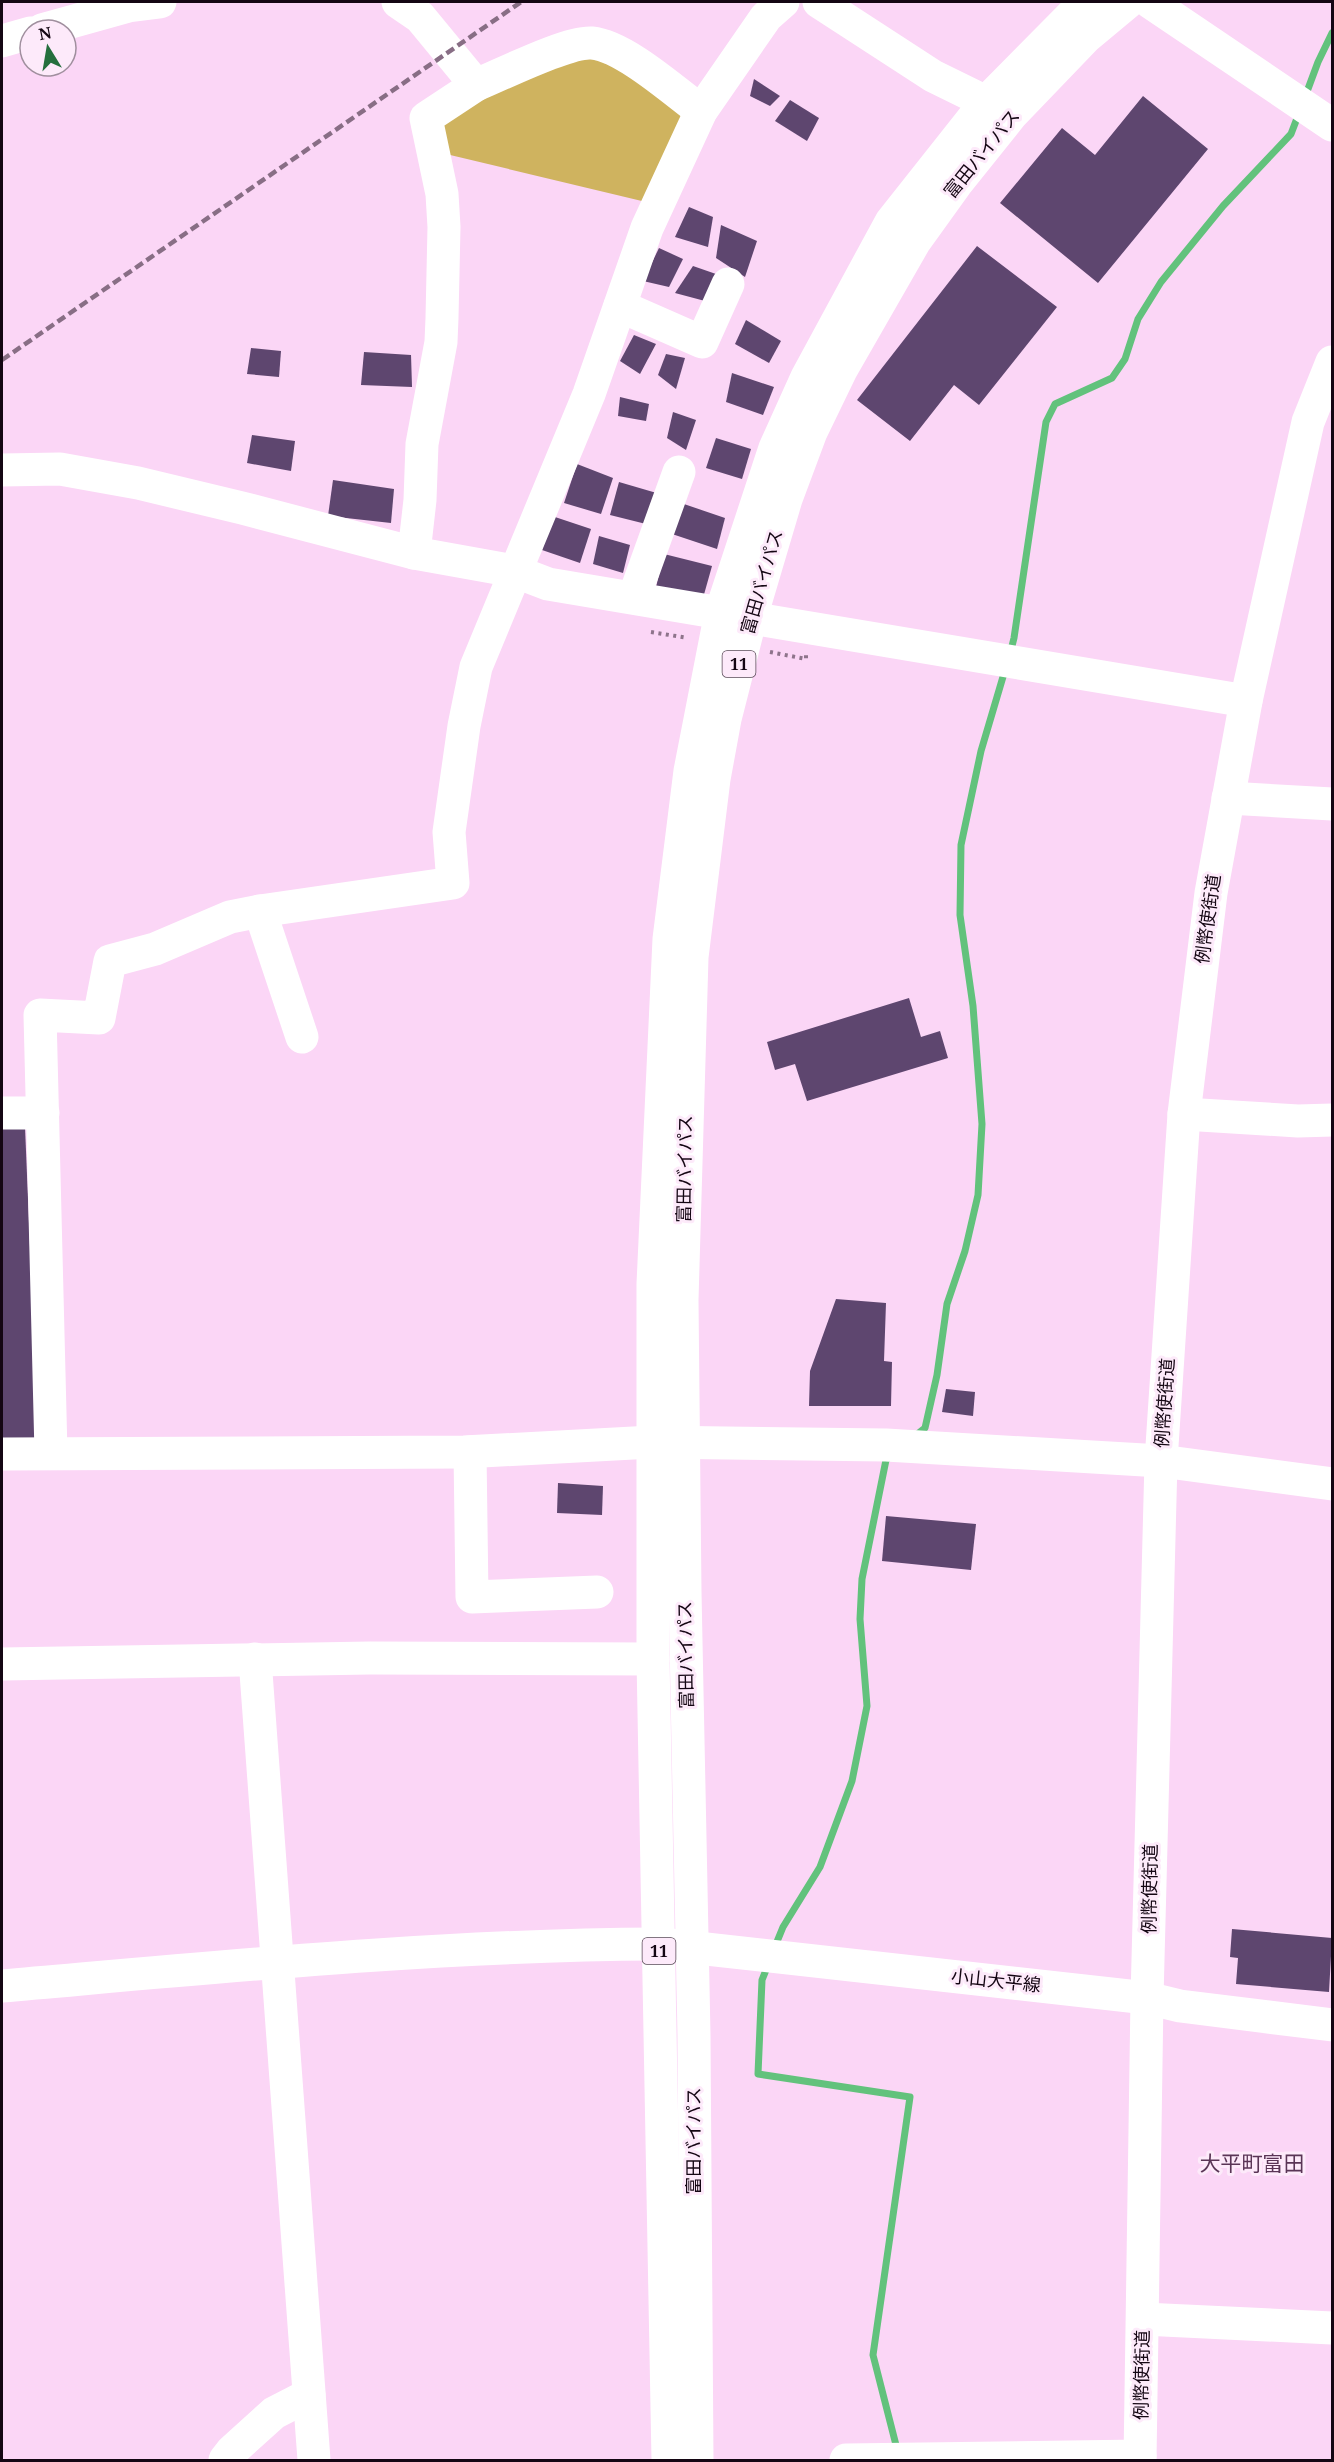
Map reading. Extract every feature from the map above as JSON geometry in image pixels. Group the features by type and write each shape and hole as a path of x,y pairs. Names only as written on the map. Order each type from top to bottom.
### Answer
{"street":[{"path":"70,18 160,2"},
{"path":"398,2 420,17 476,85"},
{"path":"51,1453 40,1016 99,1018 110,961 155,949 230,917 453,883 449,832 464,726 476,667 589,393 647,228 701,111 766,17 783,2"},
{"path":"819,2 933,76 986,102"},
{"name":"富田バイパス","path":"668,2460 653,1659 652,1284 669,939 690,771 736,614 775,448 807,376 891,222 986,102 1086,2"},
{"name":"富田バイパス","path":"697,2460 682,1300 692,957 714,779 725,718 736,614 786,499 811,432 841,370 915,241 956,184 1012,114 1086,37 1128,2"},
{"path":"1150,2 1332,125"},
{"path":"2,41 18,34"},
{"path":"414,553 420,500 422,444 441,342 442,318 444,226 441,194 426,118 476,85 561,49 592,43 624,54 701,111"},
{"path":"620,306 702,342 728,284"},
{"name":"例幣使街道","path":"1140,2458 1147,1998 1161,1461 1184,1114 1210,893 1246,701 1320,425 1332,362"},
{"path":"2,470 60,469 138,483 414,553 514,571 548,584 1246,701"},
{"path":"634,597 679,472"},
{"path":"1228,798 1332,804"},
{"path":"260,911 302,1037"},
{"path":"2,1113 43,1113"},
{"path":"1184,1114 1298,1121 1332,1120"},
{"path":"2,1454 470,1452 652,1442 886,1445 1161,1461 1332,1484"},
{"path":"470,1452 472,1597 597,1592"},
{"path":"255,1659 314,2460"},
{"path":"2,1664 255,1659 653,1659"},
{"name":"小山大平線","path":"2,1986 278,1962 524,1945 658,1944 1147,1998 1180,2006 1332,2025"},
{"path":"1143,2319 1332,2328"},
{"path":"225,2460 274,2413 309,2395"},
{"path":"846,2460 1140,2458"}],"shaded area":[{"path":"591,49 680,104 683,126 646,202 446,154 441,118"}],"building":[{"path":"754,79 780,96 770,106 750,96"},
{"path":"1143,96 1208,149 1098,283 1000,203 1062,128 1095,155"},
{"path":"790,100 819,118 807,141 775,121"},
{"path":"689,207 713,217 708,247 675,237"},
{"path":"721,225 757,241 745,277 716,258"},
{"path":"977,246 1057,307 979,405 954,385 910,441 857,400"},
{"path":"659,248 683,259 669,287 643,281"},
{"path":"693,266 716,274 705,301 675,293"},
{"path":"746,320 781,341 769,363 735,344"},
{"path":"634,335 656,344 640,374 620,361"},
{"path":"251,348 281,351 279,377 247,374"},
{"path":"364,352 411,355 412,387 361,385"},
{"path":"666,354 685,358 676,389 658,375"},
{"path":"732,373 774,387 763,415 726,402"},
{"path":"620,397 649,404 646,421 618,416"},
{"path":"673,412 696,420 686,450 667,438"},
{"path":"252,435 295,441 291,471 247,463"},
{"path":"716,438 751,449 742,479 706,468"},
{"path":"577,464 613,478 601,514 564,503"},
{"path":"333,480 394,489 391,523 328,516"},
{"path":"619,482 660,494 650,525 610,515"},
{"path":"681,503 725,518 717,549 672,534"},
{"path":"552,516 591,529 580,563 542,550"},
{"path":"599,536 630,545 623,573 593,564"},
{"path":"664,554 712,566 703,598 656,587"},
{"path":"909,998 921,1037 940,1031 948,1058 807,1101 795,1064 775,1070 767,1042"},
{"path":"2,1127 25,1127 38,1439 2,1441"},
{"path":"836,1299 886,1303 884,1361 892,1362 891,1406 809,1406 810,1371"},
{"path":"946,1389 975,1392 973,1416 942,1412"},
{"path":"558,1483 603,1486 602,1515 557,1513"},
{"path":"886,1516 976,1524 971,1570 882,1561"},
{"path":"1232,1929 1332,1938 1329,1992 1236,1984 1238,1958 1230,1957"}],"waterway":[{"path":"1305,97 1332,33"},
{"path":"1010,654 1046,422 1055,404 1112,378 1125,359 1138,319 1161,282 1223,206 1291,134 1299,113"},
{"path":"915,1436 925,1428 937,1375 947,1304 965,1251 978,1195 982,1124 973,1006 960,915 961,845 981,751 1005,670"},
{"path":"774,1949 783,1927 820,1867 852,1781 867,1706 860,1619 862,1579 886,1460 891,1456"},
{"path":"768,1965 762,1980 758,2074 910,2097 873,2355 896,2445 895,2452"}],"railway":[{"path":"2,360 521,2"}],"district":[{"name":"大平町富田","path":"1252,2164"}]}
